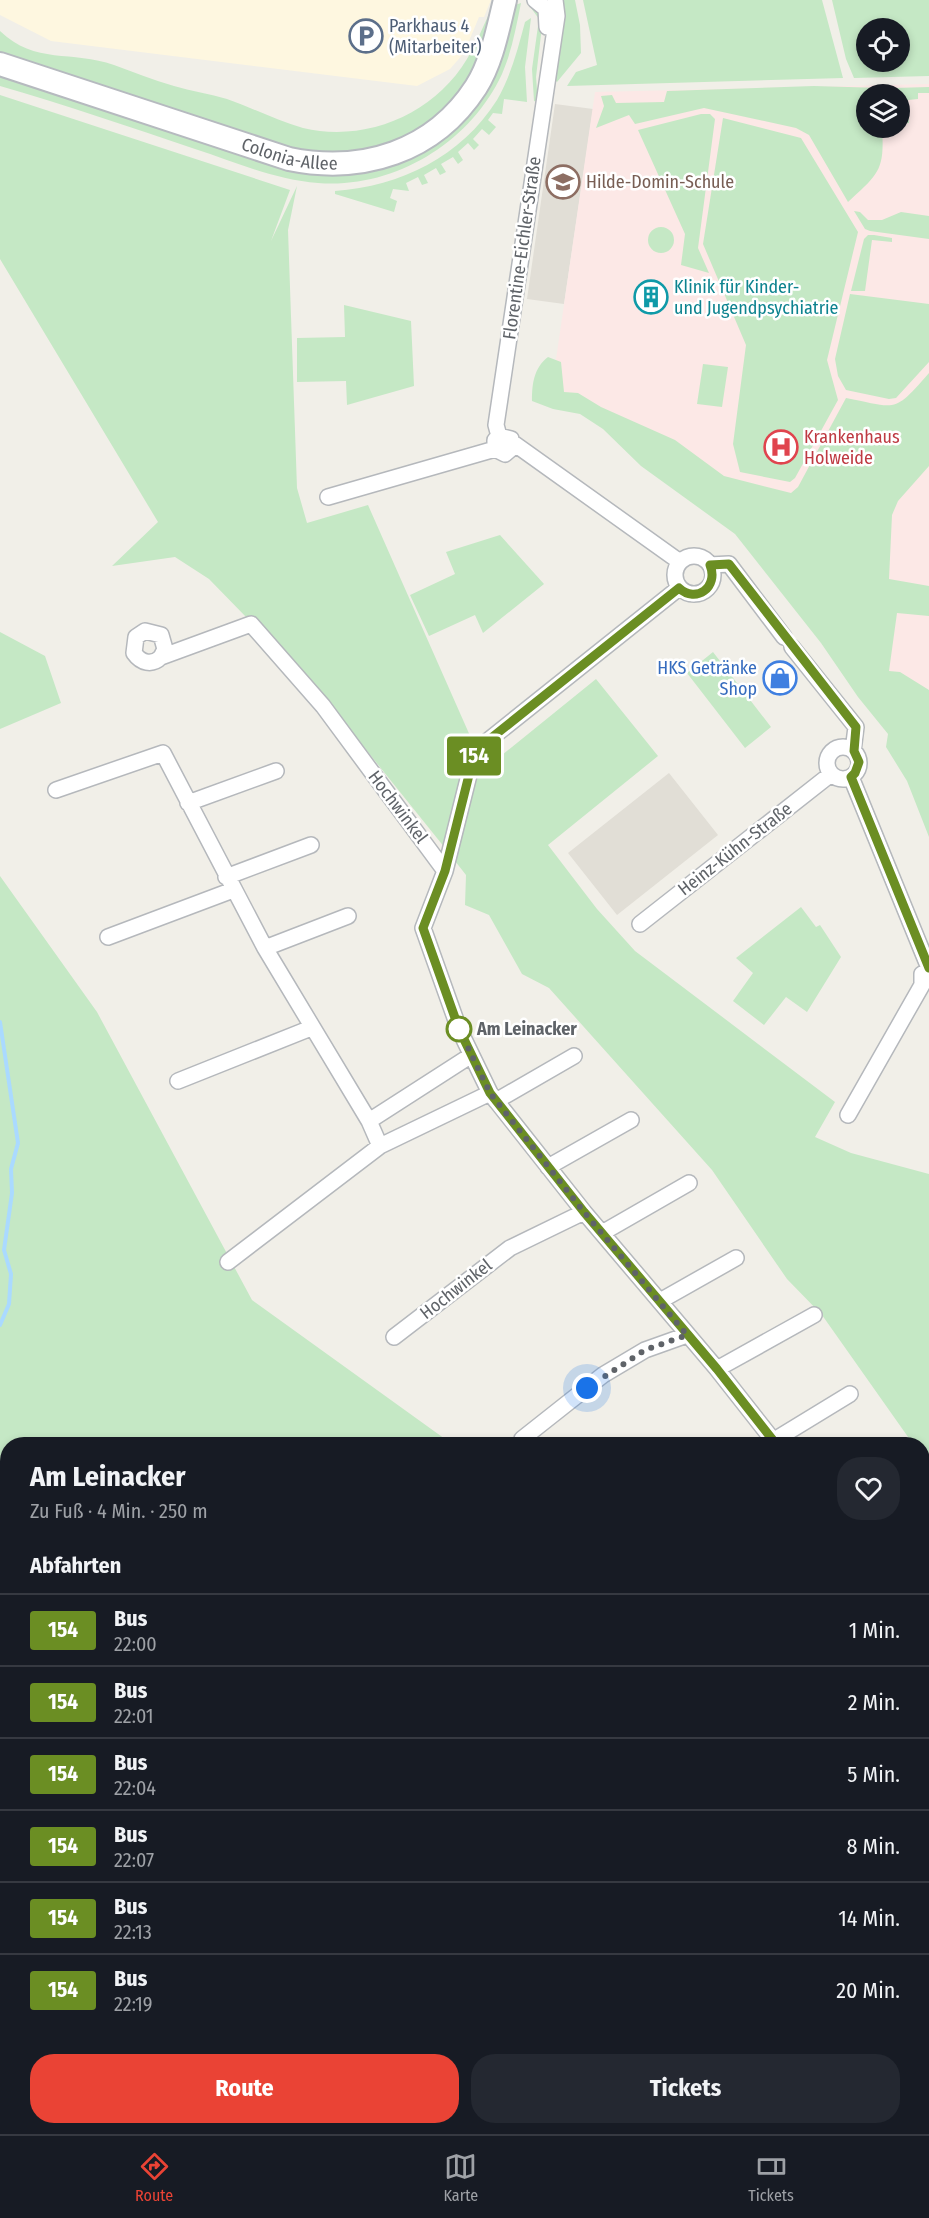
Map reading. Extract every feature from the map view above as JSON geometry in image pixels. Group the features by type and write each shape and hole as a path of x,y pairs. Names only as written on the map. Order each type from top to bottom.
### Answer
{"main road":[{"name":"Colonia-Allee","path":"0,64 250,147 318,165 338,165 402,151 441,126 477,86 493,46 505,0"}],"street":[{"name":"Florentine-Eichler-Straße","path":"536,0 546,9 549,60"},
{"name":"Florentine-Eichler-Straße","path":"502,442 496,425 556,16 555,0"},
{"path":"328,497 502,442 680,562"},
{"path":"710,565 713,578 707,589 689,594 679,588 674,572 680,562 696,556 710,565 729,564 856,727 854,751 859,762 855,773 851,777 840,779 831,774 827,763 831,752 842,747 854,751"},
{"path":"679,588 475,751 445,871 423,928 470,1056 493,1097 584,1212 717,1369 770,1437"},
{"name":"Hochwinkel","path":"162,657 250,624 323,706 445,871"},
{"path":"56,790 163,753 265,948 369,1121 380,1146"},
{"path":"188,803 276,771"},
{"name":"Heinz-Kühn-Straße","path":"640,924 831,774"},
{"path":"848,1115 925,987 920,976 929,968 851,777"},
{"path":"108,937 230,884 311,845"},
{"path":"265,948 348,916"},
{"path":"177,1082 311,1028"},
{"path":"369,1121 470,1056"},
{"path":"228,1262 380,1146 493,1097 574,1056"},
{"path":"548,1167 631,1120"},
{"path":"602,1233 689,1183"},
{"name":"Hochwinkel","path":"394,1337 510,1248 584,1212"},
{"path":"660,1301 736,1258"},
{"path":"717,1369 814,1315"},
{"path":"525,1437 603,1375 645,1350 687,1335"},
{"path":"782,1437 850,1394"}],"shaded area":[{"path":"0,0 491,0 484,17 479,17 464,53 450,69 417,86 51,41 0,15"},
{"name":"Krankenhaus Holweide","path":"910,84 929,84 929,796 867,685 723,518 603,427 548,394 554,373 595,92 856,86 856,138 910,138"},
{"name":"Hilde-Domin-Schule","path":"555,104 593,109 564,304 527,299"},
{"path":"669,773 718,835 617,915 568,853"}],"green space":[{"path":"559,0 575,0 580,25 581,53 557,82 554,79"},
{"path":"583,0 822,0 843,78 567,86 576,72 597,65"},
{"path":"832,0 929,0 929,76 854,78 846,59"},
{"path":"521,3 511,48 502,74 488,99 470,121 427,157 374,178 346,183 318,183 271,174 0,86 0,74 279,165 442,136 515,5"},
{"path":"534,4 543,18 536,77 538,102 534,101 532,69 539,19 531,8"},
{"path":"489,14 493,15 473,75 442,115 390,147 308,157 0,57 0,31 13,42 27,49 114,65 166,84 227,99 303,128 327,132 351,131 396,120 417,109 436,95 467,59"},
{"path":"531,18 525,67 527,102 504,99 502,114 493,113 488,120 496,127 489,135 482,129 473,139 479,145 474,150 468,143 458,152 463,160 458,164 453,157 441,164 446,172 440,175 436,168 424,175 428,183 422,185 418,177 406,183 409,191 393,189 390,198 397,201 394,212 335,194 335,191 383,183 406,175 447,153 466,138 502,91 517,52 525,22"},
{"path":"814,86 856,87 856,138 883,138 880,163 873,178 848,202 809,135 796,128 704,108 635,124 629,115 596,128 604,106 601,96 612,95 616,103 664,102 667,91"},
{"path":"929,87 929,93 918,93 918,99 910,100 910,88"},
{"path":"0,95 290,190 271,241 297,186 288,230 297,488 307,523 368,505 471,738 445,848 322,695 209,579 175,557 112,566 158,522 0,259"},
{"path":"701,114 710,114 715,119 698,248 709,273 681,265 685,234 638,130"},
{"path":"723,118 801,138 858,232 827,360 838,400 795,478 790,482 740,472 733,444 746,345 703,244"},
{"path":"854,211 860,212 868,220 882,220 901,212 929,216 929,239 870,231 865,229"},
{"path":"661,227 670,231 674,240 670,249 661,253 652,249 648,240 652,231"},
{"path":"868,235 892,238 892,242 872,240 865,291 851,291 864,239"},
{"path":"850,294 929,304 929,362 896,398 889,399 846,390 838,376 835,359"},
{"path":"344,305 411,321 414,386 347,405 346,381 297,382 297,338 345,337"},
{"path":"548,357 561,362 564,392 578,393 601,407 675,440 724,476 791,493 798,487 846,398 894,405 908,396 929,373 929,466 898,501 892,515 889,579 929,586 929,616 897,613 889,671 900,672 929,690 929,837 907,781 886,747 888,734 858,697 821,643 735,534 641,466 603,429 580,414 553,409 532,401 535,376 543,361"},
{"path":"703,364 728,367 722,407 697,404"},
{"path":"500,535 544,584 483,633 475,615 429,636 410,595 455,574 446,552"},
{"path":"0,632 45,656 61,703 0,729"},
{"path":"713,652 771,727 745,748 687,673"},
{"path":"596,679 658,756 548,845 597,909 635,951 835,1102 815,1137 851,1153 929,1174 929,1437 908,1437 822,1315 787,1279 712,1170 549,988 522,974 489,915 465,905 466,875 455,861 481,754 491,764"},
{"path":"0,876 97,1012 252,1300 442,1437 0,1437"},
{"path":"801,907 816,927 820,925 841,957 807,1012 786,997 764,1025 733,1001 753,973 736,958"}],"waterway":[{"path":"0,1022 18,1143 11,1169 12,1193 4,1250 11,1274 9,1304 0,1325"}],"bus line":[{"name":"154","path":"770,1437 717,1369 548,1167 490,1093 470,1056 423,928 445,871 475,751 679,588 689,594 702,593 711,584 713,578 710,565 729,564 856,727 854,751 859,762 858,768 851,777 929,968"}],"place":[{"name":"Parkhaus 4 (Mitarbeiter)","path":"366,36"},
{"name":"Hilde-Domin-Schule","path":"563,182"},
{"name":"Klinik für Kinder- und Jugendpsychiatrie","path":"651,297"},
{"name":"Krankenhaus Holweide","path":"781,447"},
{"name":"HKS Getränke Shop","path":"780,678"},
{"name":"Am Leinacker","path":"459,1029"}],"route":[{"path":"459,1029 470,1056 490,1093 584,1212 687,1335 645,1350 603,1375 587,1388"}]}
